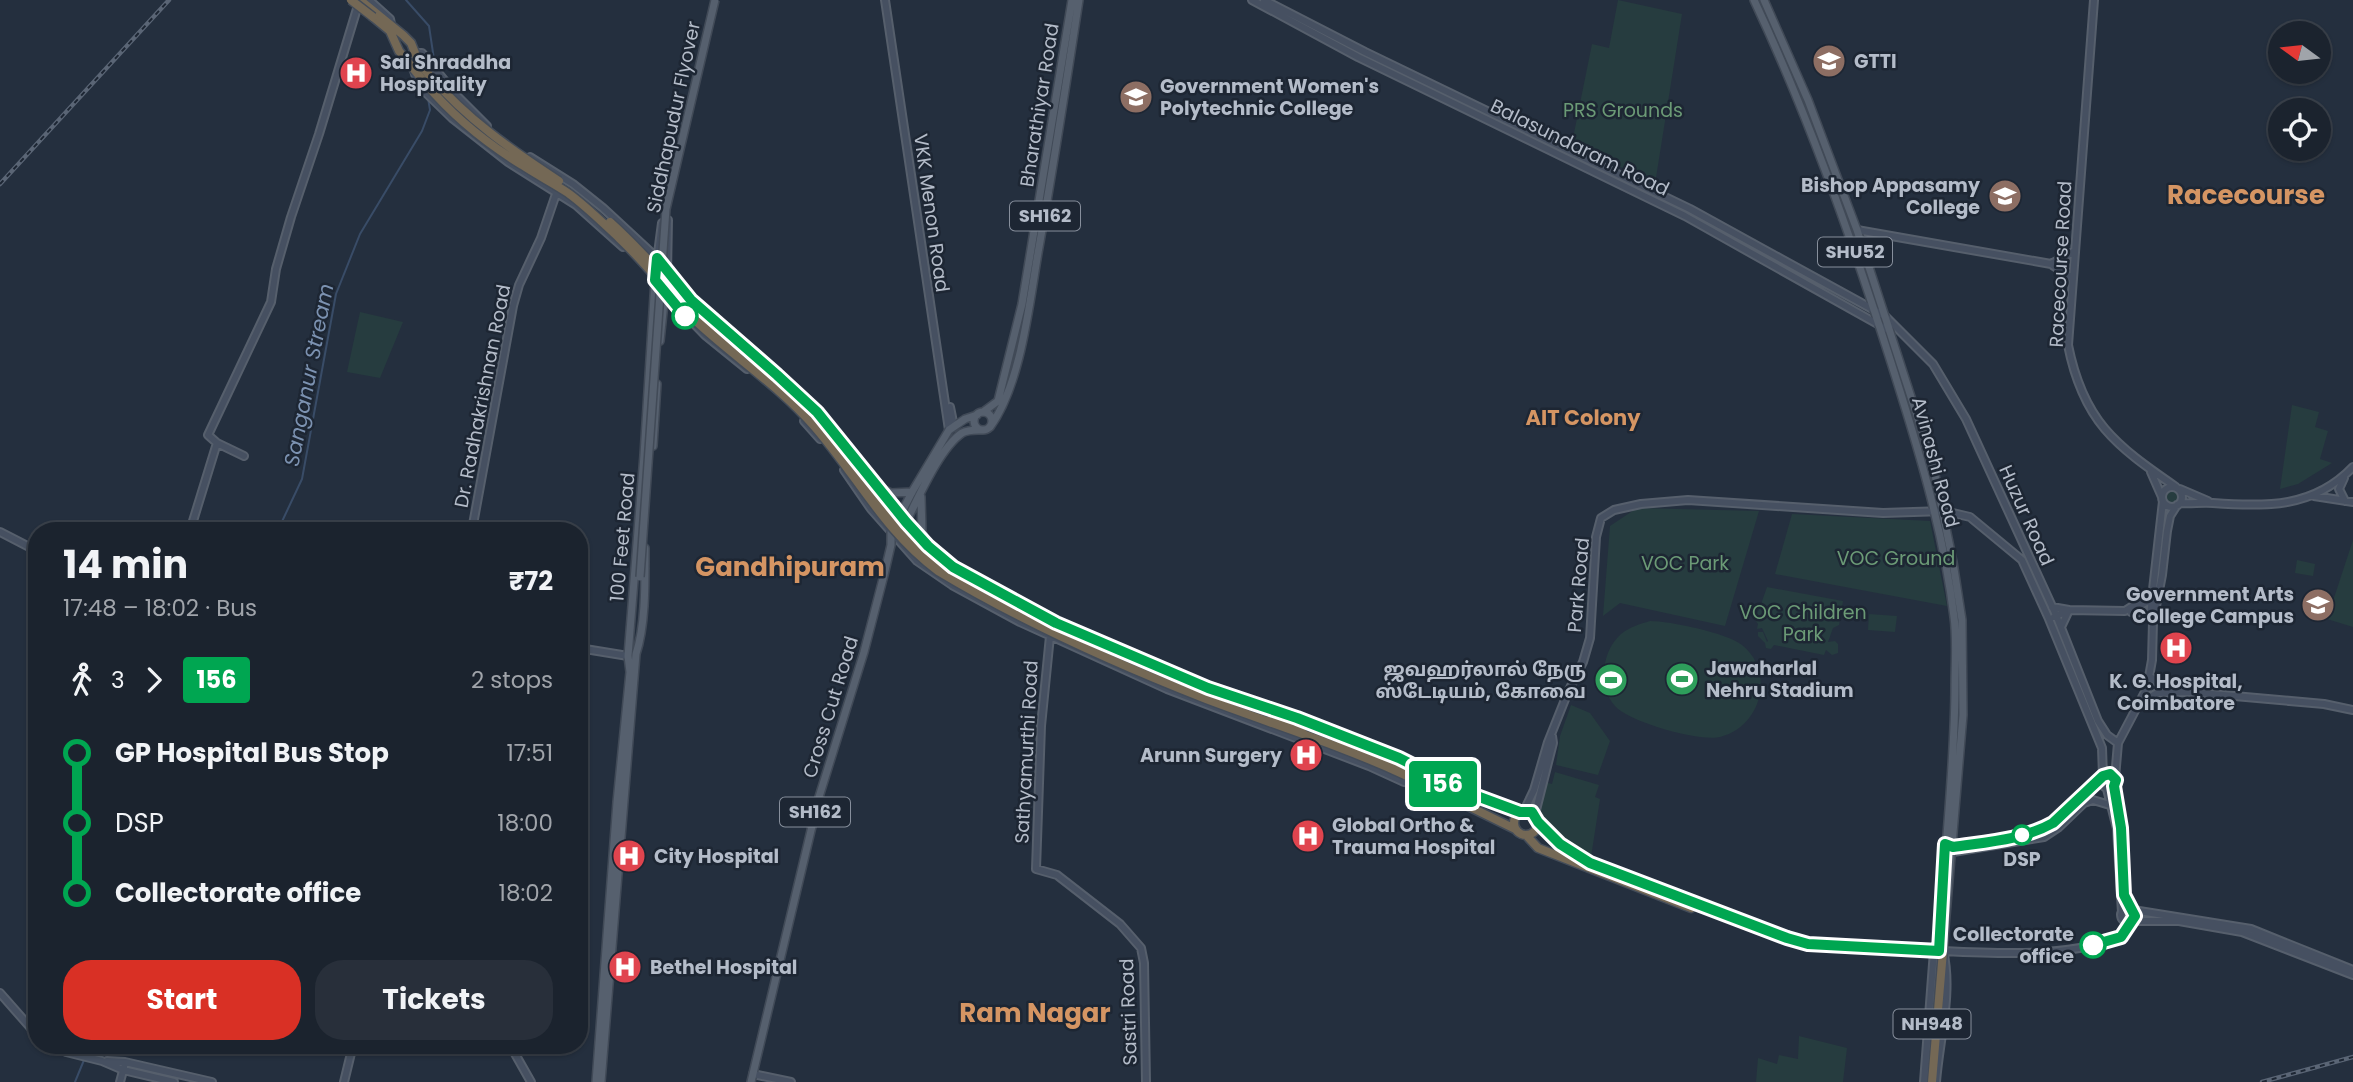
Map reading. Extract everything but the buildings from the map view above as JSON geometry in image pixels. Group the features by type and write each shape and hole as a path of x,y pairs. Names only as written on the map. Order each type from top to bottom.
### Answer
{"highway":[{"path":"351,0 391,24 408,40 442,102 483,138 521,165 567,192 627,246 697,322 768,381 805,416 894,531 938,571 1054,634 1203,698 1522,811 1536,818 1560,844 1603,871"},
{"path":"360,0 390,31 415,74 430,78"},
{"path":"398,47 401,41 408,40"},
{"path":"404,57 413,51"},
{"path":"1406,772 1418,783 1516,829 1538,848 1769,937 1807,949 1938,953"},
{"path":"1516,829 1514,822 1522,811"},
{"path":"1525,835 1536,830 1536,818"},
{"name":"NH948","path":"1930,1082 1938,953"}],"main road":[{"name":"Siddhapudur Flyover","path":"632,655 666,209 715,0"},
{"name":"Bharathiyar Road","path":"980,414 998,401 1019,315 1072,0"},
{"name":"Bharathiyar Road","path":"987,428 1005,401 1017,363 1079,0"},
{"name":"Avinashi Road","path":"1754,0 1802,108 1842,213 1939,511"},
{"name":"Avinashi Road","path":"1764,0 1808,100 1857,230 1933,465 1955,618 1959,697 1949,848 1938,953"},
{"name":"100 Feet Road","path":"601,1082 632,655 655,280"},
{"name":"100 Feet Road","path":"596,1082 617,802 630,672 632,655 640,644 647,510 665,293"},
{"name":"SH162","path":"894,543 891,533 900,514 951,428 980,414"},
{"path":"980,414 991,417 987,428 976,425 980,414"},
{"name":"SH162","path":"894,543 950,444 963,433 987,428"},
{"path":"876,486 891,493 912,492"},
{"path":"921,492 920,518 928,546"},
{"name":"Cross Cut Road","path":"752,1078 818,797 864,652 894,543"},
{"name":"Siddhapudur Flyover","path":"632,655 636,645 640,577"}],"street":[{"path":"244,456 217,443 208,435 271,302 276,269 290,217 360,0"},
{"path":"369,0 390,19 391,24"},
{"name":"100 Feet Road","path":"655,280 666,194 715,0"},
{"name":"100 Feet Road","path":"665,293 671,198 715,0"},
{"name":"VKK Menon Road","path":"887,0 951,428"},
{"name":"Balasundaram Road","path":"1252,0 1358,57 1685,216 1890,331"},
{"name":"Balasundaram Road","path":"1264,0 1690,209 1873,308"},
{"name":"Racecourse Road","path":"2094,0 2068,345 2074,376 2091,411 2103,428 2150,470 2177,488 2210,502"},
{"path":"430,78 457,96 521,152 573,184 657,258 715,323 817,412 906,522 928,546 953,567 1047,619 1208,688 1297,718 1399,758 1427,772 1431,779"},
{"path":"430,78 436,102 452,118 508,162 557,191 614,239 705,335 771,386 804,420 891,533"},
{"path":"1613,181 1616,173"},
{"name":"Dr. Radhakrishnan Road","path":"473,522 513,306 557,191"},
{"path":"1857,230 2050,264 2073,279"},
{"path":"2050,264 2075,251"},
{"name":"Huzur Road","path":"1873,308 1885,316 1933,364 1966,419 2026,560 2056,615 2098,721 2107,735 2118,743"},
{"path":"1889,358 1894,345 1901,341 1910,342"},
{"path":"194,522 217,443"},
{"path":"2314,496 2345,476 2353,467"},
{"path":"2150,470 2163,499 2170,506 2210,502 2269,504 2314,496 2349,501"},
{"path":"2345,476 2353,475"},
{"path":"2345,476 2339,489 2349,501"},
{"path":"2121,937 2117,829 2109,788 2115,774 2118,743 2141,702 2149,676 2153,596 2163,499 2168,488 2177,488 2182,495 2169,522 2162,575 2152,619"},
{"name":"Park Road","path":"1522,811 1535,790 1548,742 1583,662 1590,638 1592,580 1601,518 1615,510 1660,501 1688,500 1814,509 1939,511"},
{"path":"1939,511 1970,517 2026,560"},
{"path":"0,532 28,546"},
{"path":"894,543 952,585 1050,637 1235,716 1369,766 1404,782 1418,783"},
{"name":"Huzur Road","path":"2026,560 2035,590 2102,748 2102,778"},
{"path":"2125,611 2153,596"},
{"path":"2052,607 2146,613 2152,619"},
{"path":"2049,619 2069,610"},
{"path":"2061,627 2069,610"},
{"name":"Sathyamurthi Road","path":"1036,869 1041,726 1050,637 1047,619"},
{"path":"588,649 632,655"},
{"path":"2149,676 2161,685 2189,692"},
{"path":"2141,702 2157,693 2189,692 2324,704 2353,710"},
{"path":"1536,818 1553,743 1552,736"},
{"path":"2102,748 2108,757 2112,758 2117,754"},
{"path":"2102,767 2115,774"},
{"path":"1949,848 2029,834 2045,827 2102,778 2115,774"},
{"path":"2102,778 2102,786 2109,788"},
{"path":"1949,848 2044,836 2059,827 2084,803 2109,788"},
{"path":"1938,953 2015,954 2071,949 2121,937 2136,914 2126,901 2123,888 2121,828 2109,788"},
{"path":"2084,803 2101,801 2113,806"},
{"name":"Sastri Road","path":"1036,869 1057,875 1075,888 1120,924 1141,948 1144,963 1146,1082"},
{"path":"2122,916 2127,908 2251,929 2353,970"},
{"path":"2122,916 2132,921 2166,919 2242,932 2353,975"},
{"path":"1930,1082 1944,1002 1946,964 1938,953"},
{"path":"1930,1082 1938,953"},
{"path":"0,993 28,1025"},
{"path":"74,1054 212,1082"},
{"path":"344,1082 351,1054"},
{"path":"515,1054 531,1082"},
{"path":"124,1066 174,1082"},
{"path":"120,1082 124,1066"},
{"path":"752,1078 791,1082"}],"green space":[{"name":"PRS Grounds","path":"1618,0 1682,14 1655,184 1572,143 1592,44 1609,48"},
{"path":"360,312 403,322 380,378 347,372"},
{"path":"2292,405 2319,412 2315,427 2328,431 2320,459 2332,463 2298,484 2280,489"},
{"path":"2169,489 2175,489 2180,497 2178,503 2169,505 2164,500 2164,494"},
{"name":"VOC Park","path":"1637,508 1759,511 1725,626 1620,603 1603,616 1610,526"},
{"name":"VOC Ground","path":"1792,514 1930,521 1947,606 1775,574"},
{"path":"2353,540 2353,627 2327,619"},
{"path":"2297,560 2315,564 2313,576 2295,573"},
{"name":"VOC Children Park","path":"1767,587 1843,601 1839,625 1833,628 1828,642 1835,641 1838,644 1838,653 1832,655 1826,650 1824,655 1774,645 1771,649 1766,648 1758,632 1763,632 1768,641 1762,628 1757,629 1758,624 1754,618"},
{"path":"1869,614 1897,616 1895,632 1868,630"},
{"name":"Jawaharlal Nehru Stadium","path":"1650,621 1698,628 1742,645 1759,669 1761,683 1754,711 1746,722 1720,737 1697,737 1649,724 1615,706 1609,698 1604,679 1606,659 1621,634"},
{"path":"1571,705 1590,713 1610,741 1598,775 1556,765 1560,736"},
{"path":"1555,772 1599,785 1595,797 1600,799 1591,857 1535,834 1545,782 1552,784"},
{"path":"1799,1036 1847,1048 1843,1082 1756,1082 1758,1058 1777,1064 1779,1055 1798,1059"}],"waterway":[{"name":"Sanganur Stream","path":"406,0 429,26 435,66"},
{"name":"Sanganur Stream","path":"282,522 302,479 336,294 360,234 422,131 430,110 428,98"},
{"name":"Sanganur Stream","path":"75,1082 84,1060"}],"railway":[{"path":"0,184 169,0"},
{"path":"2262,1082 2353,1057"}],"bus line":[{"name":"156","path":"685,316 655,280 657,258 691,300 817,412 928,546 953,567 1056,623 1192,681 1399,758 1427,772 1431,779 1520,812 1532,812 1560,844 1590,863 1787,938 1808,944 1939,951 1945,844 1953,847 2029,834 2053,823 2105,774 2110,774 2116,780 2114,786 2121,828 2124,895 2135,912 2135,919 2121,937 2093,945"}],"place":[{"name":"GTTI","path":"1829,61"},
{"name":"Sai Shraddha Hospitality","path":"356,73"},
{"name":"Government Women's Polytechnic College","path":"1136,97"},
{"name":"Bishop Appasamy College","path":"2005,196"},
{"name":"Government Arts College Campus","path":"2318,605"},
{"name":"K. G. Hospital, Coimbatore","path":"2176,648"},
{"name":"Jawaharlal Nehru Stadium","path":"1682,679"},
{"name":"ஜவஹர்லால் நேரு ஸ்டேடியம், கோவை","path":"1611,680"},
{"name":"Arunn Surgery","path":"1306,755"},
{"name":"DSP","path":"2022,835"},
{"name":"Global Ortho & Trauma Hospital","path":"1308,836"},
{"name":"City Hospital","path":"629,856"},
{"name":"Collectorate office","path":"2093,945"},
{"name":"Bethel Hospital","path":"625,967"}],"district":[{"name":"Racecourse","path":"2246,195"},
{"name":"AIT Colony","path":"1583,418"},
{"name":"Gandhipuram","path":"790,567"},
{"name":"Ram Nagar","path":"1035,1013"}]}
